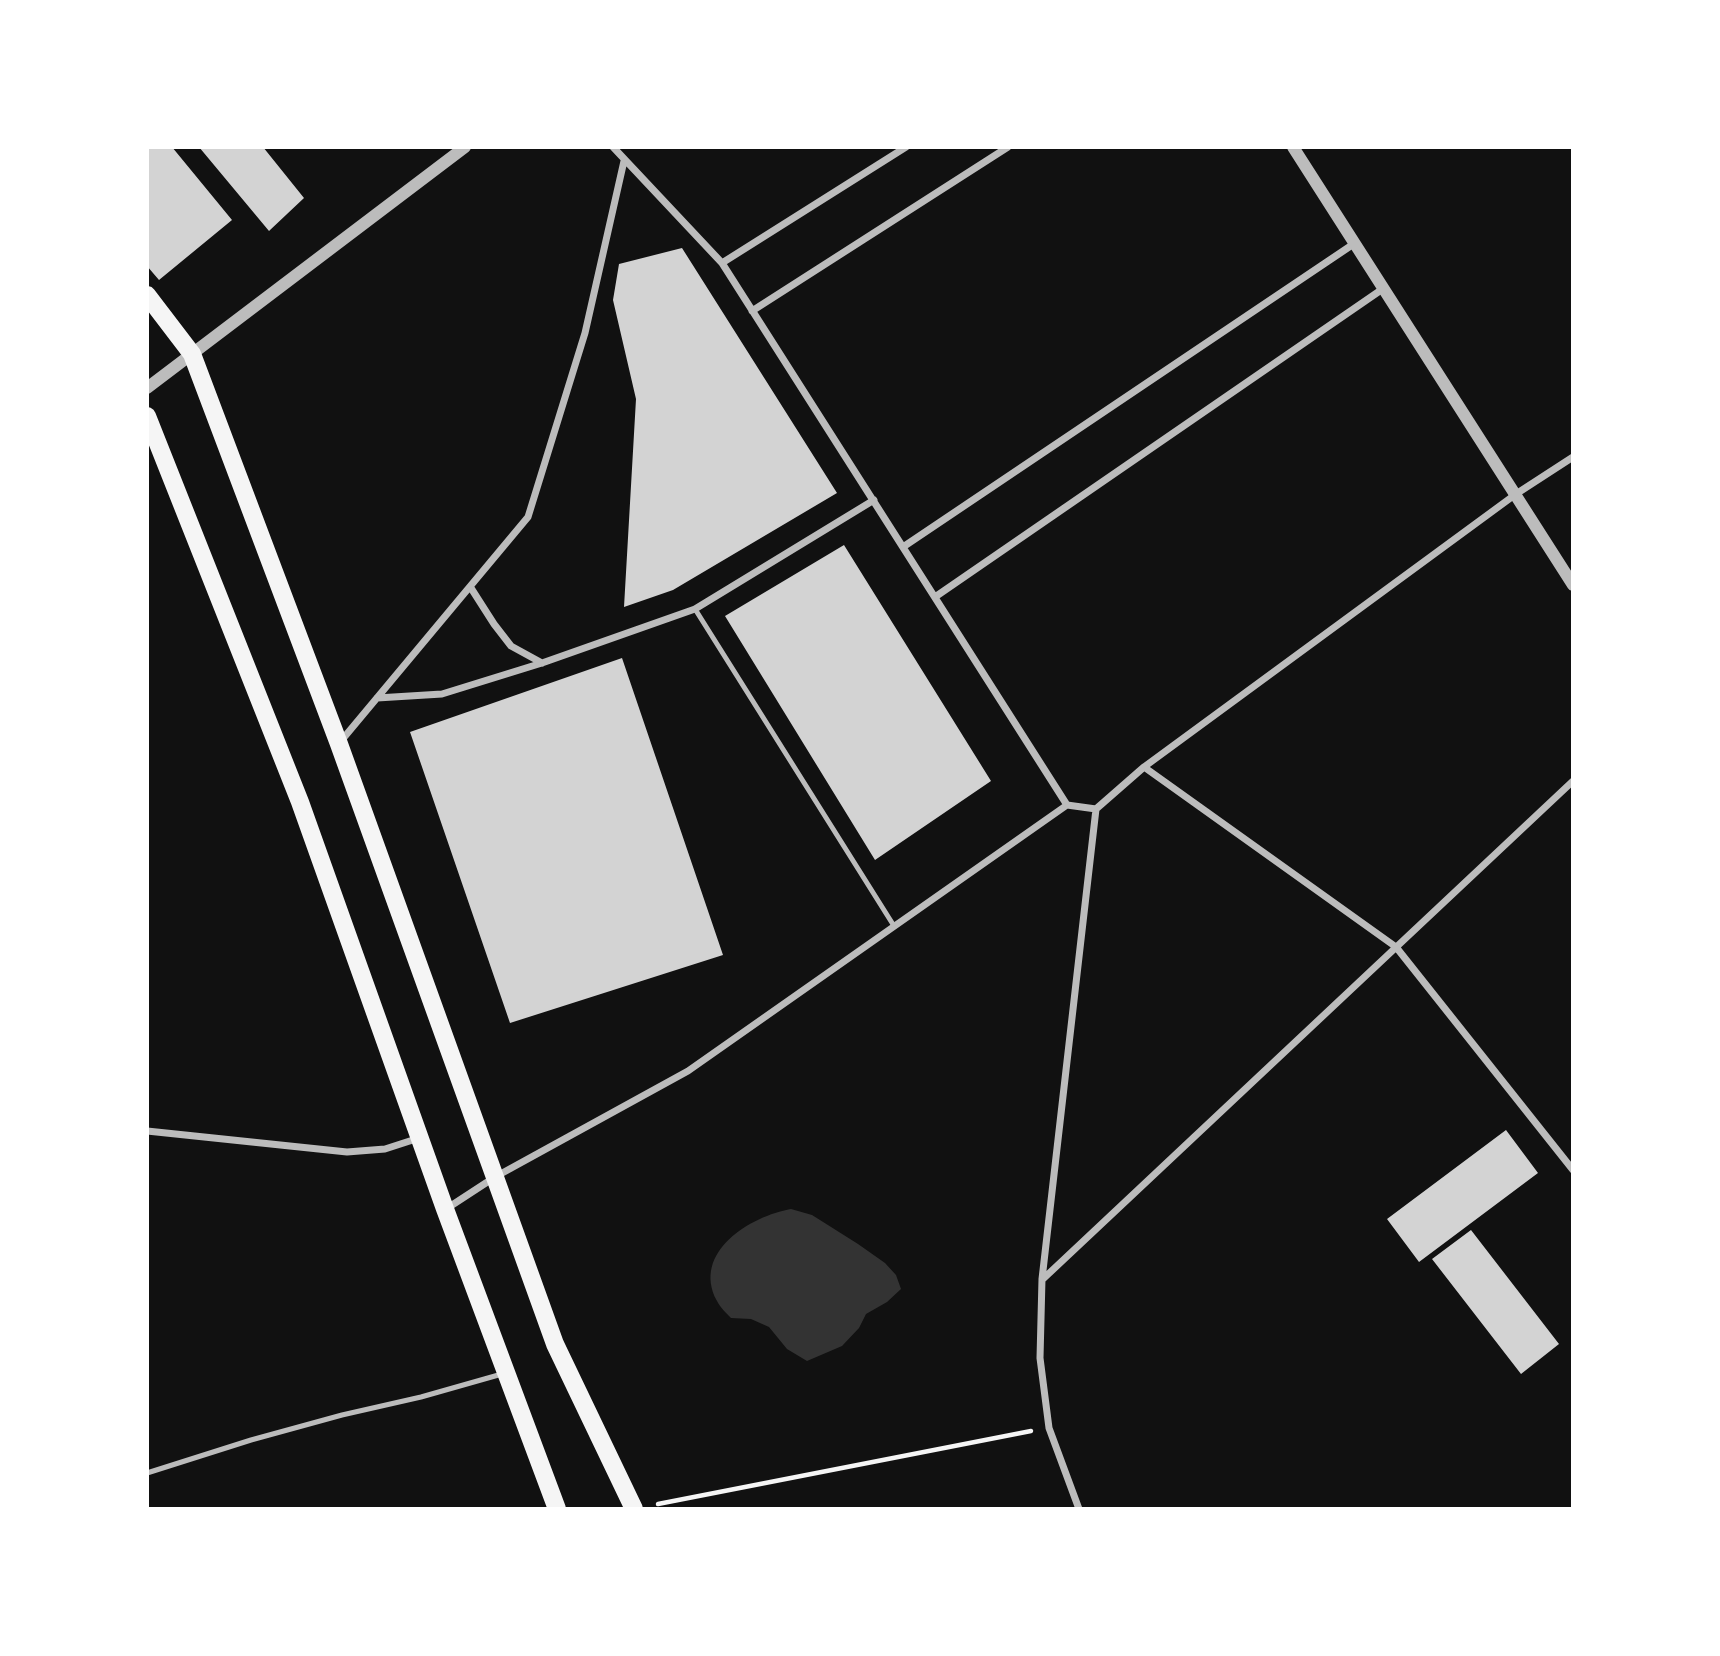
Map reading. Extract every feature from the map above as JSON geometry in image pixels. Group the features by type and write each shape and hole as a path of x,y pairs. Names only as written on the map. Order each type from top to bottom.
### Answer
{"main road":[{"path":"147,295 192,354 339,744 555,1344 641,1508"},
{"path":"147,416 299,802 419,1138 557,1509"}],"street":[{"path":"147,388 465,147"},
{"path":"613,147 722,263 1067,805"},
{"path":"722,263 906,147"},
{"path":"752,311 1008,147"},
{"path":"1293,147 1573,585"},
{"path":"339,744 528,517 584,332 624,161"},
{"path":"903,547 1355,242"},
{"path":"935,597 1384,288"},
{"path":"1079,1509 1049,1428 1040,1358 1042,1279 1096,809 1143,767 1516,494 1573,457"},
{"path":"377,698 442,694 542,663 695,609 874,500"},
{"path":"471,588 511,646 542,663"},
{"path":"1143,767 1396,947 1573,1170"},
{"path":"1042,1279 1573,781"},
{"path":"445,1209 495,1177 688,1071 1067,805 1096,809"},
{"path":"147,1131 347,1152 385,1149 419,1138"}],"lane":[{"path":"695,609 894,926"},
{"path":"147,1473 251,1440 505,1373"}],"path":[{"path":"641,1508 1049,1428"}],"shaded area":[{"path":"791,1209 812,1215 885,1263 896,1275 901,1289 887,1302 866,1314 859,1328 842,1346 807,1361 787,1349 769,1327 751,1319 731,1318 718,1303 711,1283 712,1267 718,1252 729,1239 759,1219"}],"building":[{"path":"147,147 172,147 232,220 159,280 147,266"},
{"path":"199,147 263,147 304,198 269,231"},
{"path":"682,248 837,493 673,590 624,607 636,399 613,300 619,264"},
{"path":"844,545 991,781 875,860 725,616"},
{"path":"622,658 723,955 510,1023 410,732"},
{"path":"1506,1130 1538,1173 1419,1262 1387,1219"},
{"path":"1471,1230 1559,1344 1521,1374 1432,1259"}]}
